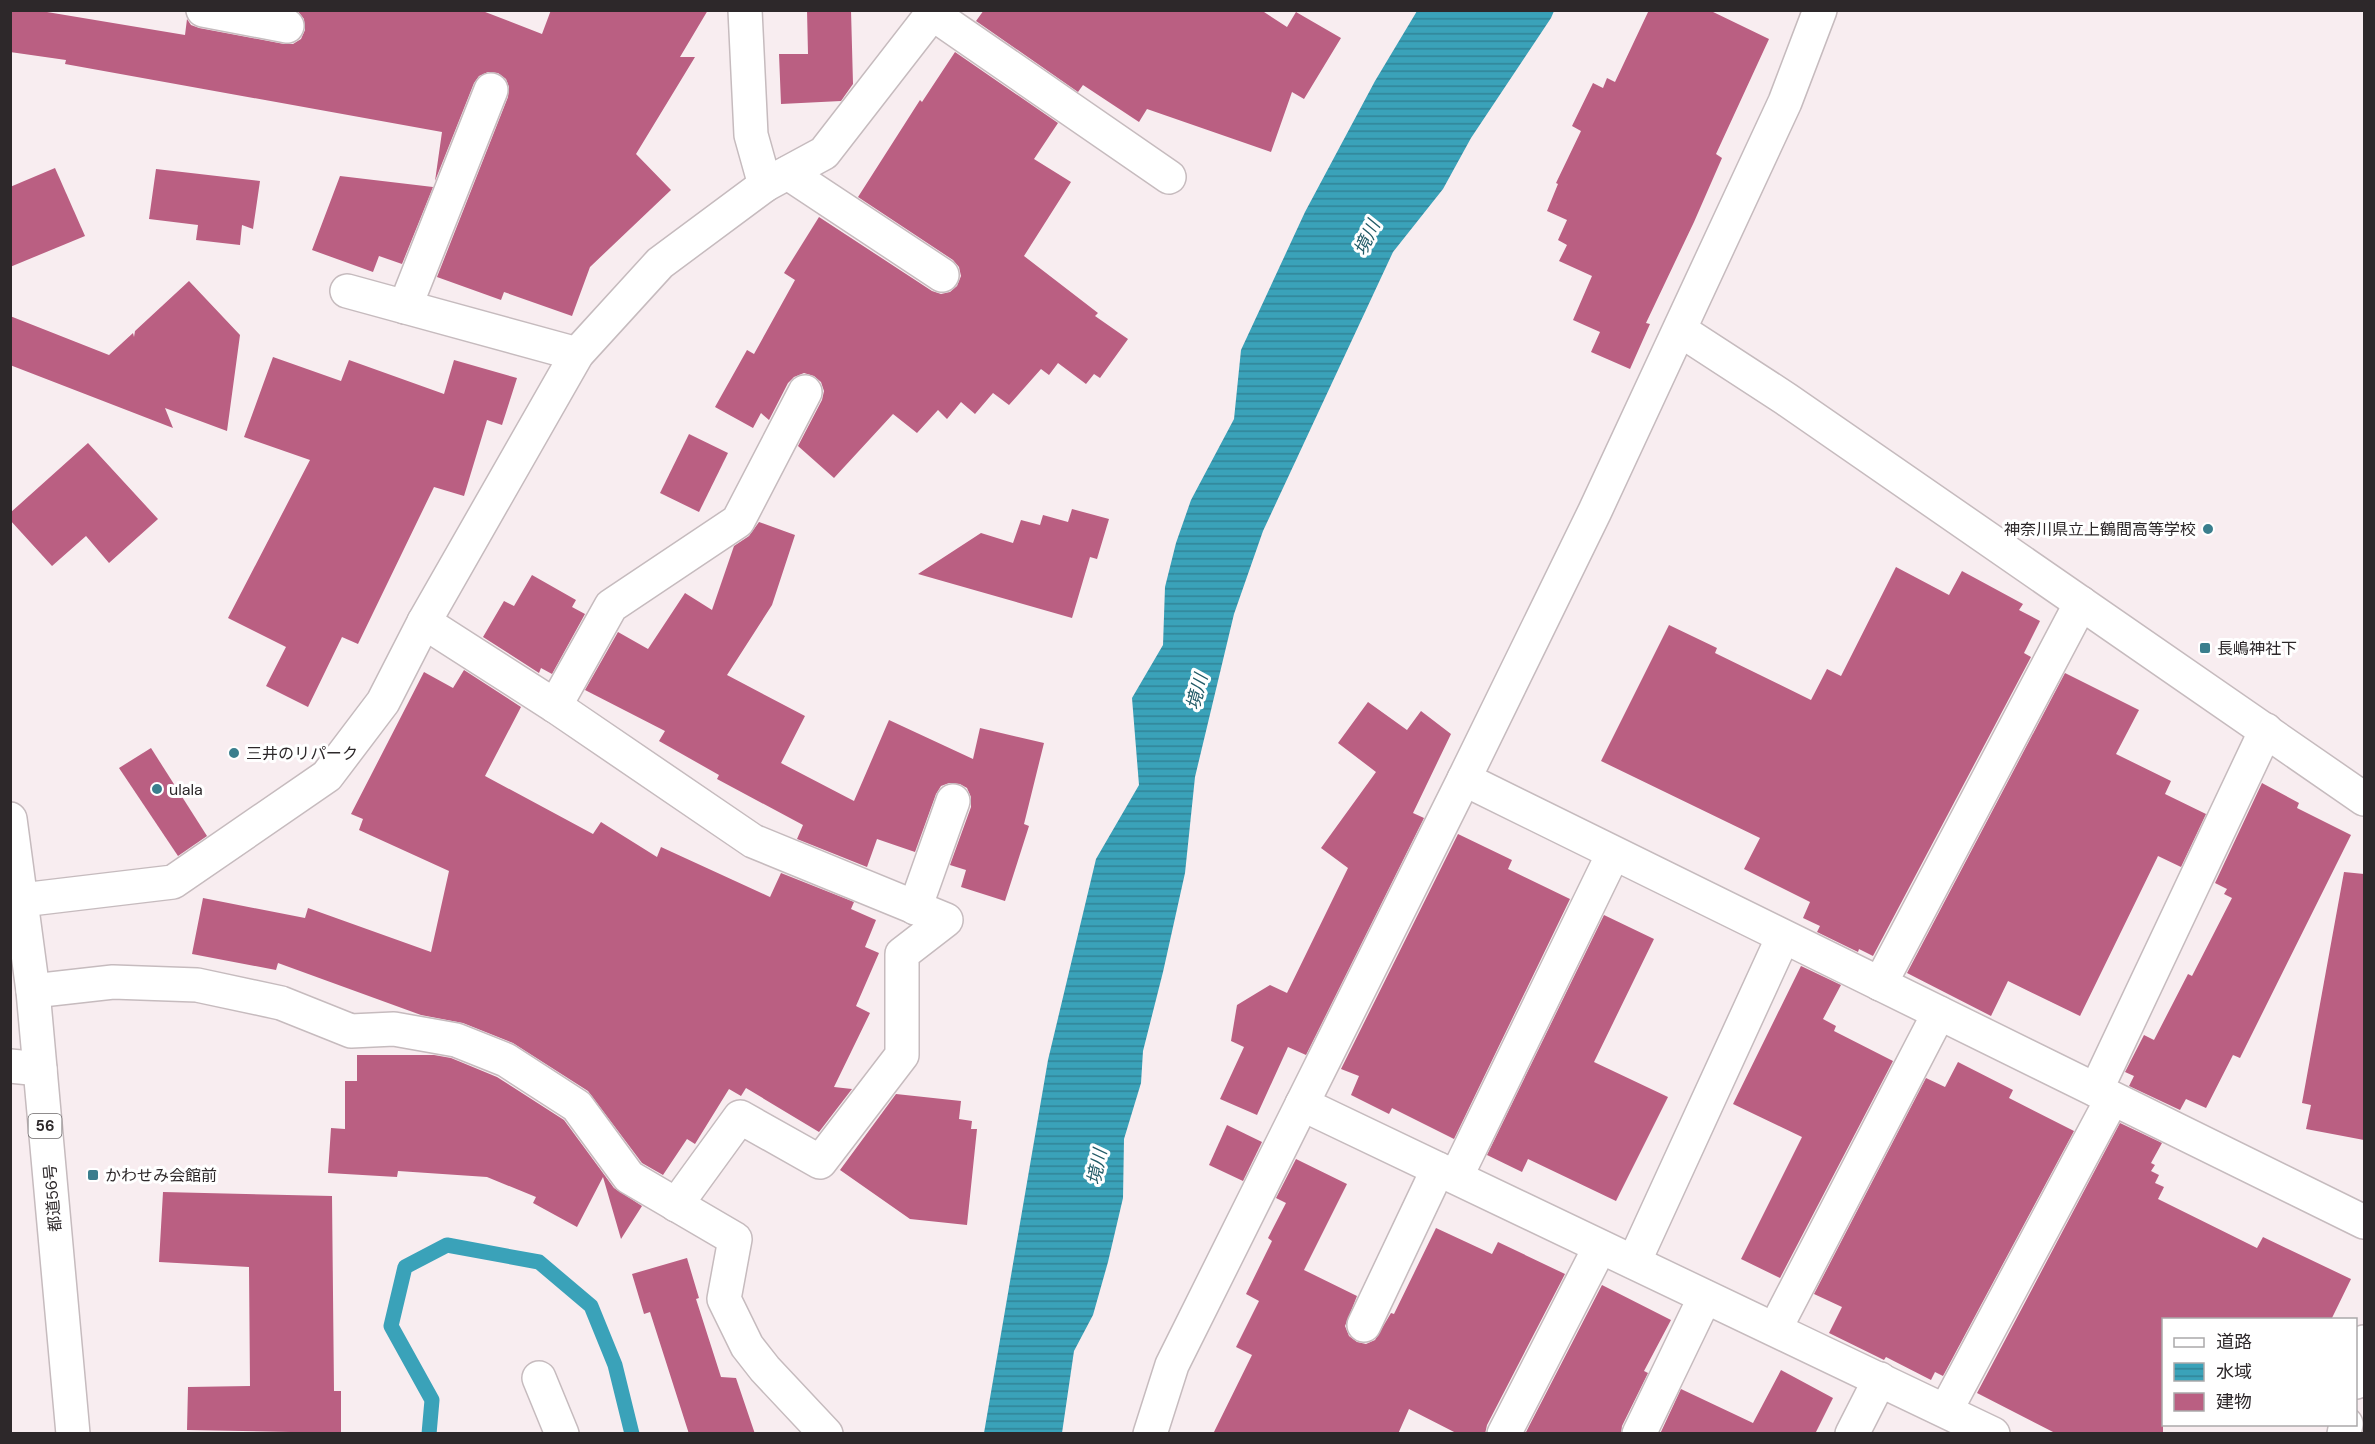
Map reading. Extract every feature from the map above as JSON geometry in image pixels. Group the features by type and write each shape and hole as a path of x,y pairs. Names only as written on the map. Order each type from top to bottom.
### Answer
{"street":[{"path":"745,10 751,135 777,179 942,275"},
{"path":"1150,1434 1172,1365 1464,779 1680,330 1785,102 1820,10"},
{"path":"206,11 287,26"},
{"path":"22,900 173,882 327,776 383,702 424,622 577,354 660,263 777,179 824,153 934,12 1169,177"},
{"path":"405,307 491,90"},
{"path":"347,291 577,354"},
{"path":"1680,330 1786,399 2364,799"},
{"path":"555,706 611,606 738,521 806,392"},
{"path":"1880,984 2081,603"},
{"path":"424,622 555,706 753,841 946,920 902,954 902,1055 819,1161 740,1116 676,1205"},
{"path":"1946,1410 2104,1094 2266,730"},
{"path":"1464,779 2364,1222"},
{"path":"915,908 953,801"},
{"name":"都道56号","path":"10,819 33,991 25,1067 73,1434"},
{"path":"1364,1325 1447,1173 1613,854"},
{"path":"1634,1262 1783,936"},
{"path":"33,991 113,981 197,985 281,1003 351,1031 394,1029 456,1040 506,1060 577,1106 629,1177 735,1239 724,1299 753,1354 826,1434"},
{"path":"1775,1329 1938,1013"},
{"path":"1302,1104 1993,1434"},
{"path":"1504,1434 1600,1247"},
{"path":"1639,1434 1705,1296"},
{"path":"2357,1373 2364,1342"},
{"path":"539,1377 562,1434"},
{"path":"1852,1434 1880,1379"}],"water":[{"name":"境川","path":"1417,11 1554,11 1471,138 1443,189 1393,252 1263,531 1234,614 1195,777 1185,873 1143,1051 1141,1083 1124,1139 1123,1198 1093,1315 1074,1351 1062,1433 984,1433 1048,1060 1096,859 1139,785 1132,698 1163,645 1165,587 1176,543 1191,500 1234,419 1241,350 1305,212 1375,81"}],"building":[{"path":"10,10 35,10 185,35 187,19 191,25 199,28 293,44 301,39 305,30 304,19 297,10 480,10 542,34 551,10 708,10 680,57 695,57 636,154 671,190 590,267 572,316 504,292 501,300 437,277 508,97 509,87 506,79 498,73 488,72 479,76 474,83 435,181 442,132 65,64 66,60 10,52"},
{"path":"807,10 851,10 853,84 841,101 781,104 779,54 808,54"},
{"path":"984,10 1261,10 1287,27 1296,12 1341,38 1304,99 1292,92 1271,152 1147,109 1139,122 1083,85 1078,92 976,21"},
{"path":"1649,10 1709,10 1769,39 1716,154 1722,158 1646,323 1650,324 1630,369 1591,352 1600,332 1573,320 1592,276 1559,261 1567,245 1558,240 1567,220 1547,211 1558,184 1556,183 1581,131 1572,126 1593,83 1603,88 1607,78 1615,82"},
{"path":"955,52 1058,123 1034,159 1071,182 1024,256 1098,313 1095,316 1128,339 1100,378 1094,374 1086,384 1058,363 1049,375 1041,369 1009,405 993,393 975,414 961,402 947,419 938,410 917,433 893,414 834,478 798,446 822,400 824,391 821,382 814,376 804,373 794,377 788,383 769,420 761,413 753,428 715,407 747,350 754,354 795,280 784,273 819,217 932,291 941,294 950,292 957,286 961,276 959,267 953,260 858,197 920,100 922,102"},
{"path":"55,168 85,236 10,267 10,187"},
{"path":"156,169 260,181 253,229 242,225 240,245 196,240 198,225 149,219"},
{"path":"340,176 433,187 402,264 379,256 373,272 312,250"},
{"path":"189,281 240,335 227,431 165,408 173,428 10,365 10,316 109,355 133,333 134,337 135,331"},
{"path":"273,357 341,381 349,360 444,394 454,360 517,378 502,425 487,420 464,496 434,487 358,644 342,637 308,707 266,686 286,647 228,618 310,460 244,437"},
{"path":"689,434 728,453 699,512 660,493"},
{"path":"88,443 158,519 109,563 86,536 52,566 10,520 10,513"},
{"path":"1072,509 1109,519 1097,559 1090,557 1072,618 918,574 981,533 1013,543 1021,520 1040,525 1043,515 1068,522"},
{"path":"759,522 795,535 772,605 727,675 805,716 781,763 854,801 889,720 973,759 980,728 1044,743 1024,824 1029,826 1005,901 961,887 966,870 950,865 971,807 971,797 967,788 960,784 949,783 941,786 915,852 877,839 867,867 797,839 803,825 717,779 719,775 659,741 665,731 585,690 618,632 648,649 685,593 712,610 734,546 749,536"},
{"path":"1896,567 1949,595 1962,571 2023,604 2019,610 2040,621 2024,653 2031,657 1873,956 1859,949 1858,952 1817,932 1820,926 1803,918 1810,902 1744,869 1760,838 1601,761 1669,625 1717,648 1715,653 1811,700 1827,669 1841,676"},
{"path":"532,575 576,600 572,607 585,614 552,674 541,668 539,673 483,637 504,601 514,606"},
{"path":"464,670 521,707 485,776 593,834 601,822 657,857 661,847 770,897 781,873 854,902 851,909 876,920 865,947 879,953 856,1006 870,1013 834,1087 852,1089 819,1132 746,1088 741,1096 729,1089 695,1144 687,1139 663,1175 642,1163 588,1091 513,1043 463,1023 421,1015 278,963 276,970 192,954 203,898 305,918 308,908 431,952 449,871 359,830 363,819 351,814 424,672 453,688"},
{"path":"2065,673 2139,710 2116,754 2171,781 2165,794 2206,814 2181,867 2158,856 2080,1016 2008,981 1991,1016 1907,973"},
{"path":"1368,702 1407,730 1421,711 1451,734 1413,813 1424,818 1306,1055 1288,1047 1257,1115 1220,1099 1244,1047 1231,1041 1237,1005 1270,985 1287,993 1348,868 1321,848 1376,772 1338,743"},
{"path":"151,748 207,836 178,856 119,768"},
{"path":"2262,783 2299,803 2297,808 2351,835 2240,1058 2233,1055 2206,1108 2186,1099 2180,1110 2129,1086 2134,1076 2125,1072 2144,1035 2154,1040 2188,974 2192,976 2232,898 2224,894 2227,889 2215,883"},
{"path":"1458,834 1512,860 1508,869 1570,899 1454,1139 1392,1108 1389,1114 1351,1095 1359,1076 1341,1069"},
{"path":"2344,872 2364,874 2364,1140 2306,1129 2311,1105 2302,1103"},
{"path":"1604,915 1654,939 1594,1062 1668,1097 1616,1201 1528,1159 1522,1172 1487,1155"},
{"path":"1801,966 1841,985 1823,1019 1836,1026 1834,1031 1893,1061 1780,1278 1741,1259 1802,1137 1733,1104"},
{"path":"357,1055 434,1055 451,1058 497,1077 564,1120 614,1188 642,1206 621,1239 603,1177 577,1227 533,1203 536,1197 487,1177 398,1171 397,1177 328,1173 331,1128 345,1129 345,1081 357,1081"},
{"path":"1958,1062 2013,1090 2009,1098 2074,1131 1943,1376 1935,1372 1931,1380 1886,1357 1884,1360 1829,1333 1842,1307 1814,1294 1926,1078 1945,1087"},
{"path":"896,1094 961,1101 959,1119 972,1121 971,1129 977,1129 967,1225 910,1219 840,1170"},
{"path":"2120,1123 2162,1143 2151,1163 2155,1165 2151,1171 2159,1175 2155,1183 2164,1187 2158,1199 2257,1248 2263,1237 2351,1279 2332,1318 2162,1318 2163,1434 2057,1434 1977,1393"},
{"path":"1227,1125 1262,1142 1243,1181 1209,1165"},
{"path":"1296,1159 1347,1184 1304,1270 1357,1296 1345,1326 1349,1336 1357,1342 1366,1344 1375,1340 1391,1313 1394,1314 1436,1228 1492,1254 1498,1242 1565,1274 1487,1425 1485,1434 1458,1434 1409,1409 1398,1434 1213,1434 1252,1355 1236,1347 1259,1301 1246,1294 1272,1241 1268,1238 1286,1203 1276,1198"},
{"path":"163,1192 332,1196 334,1391 341,1391 341,1433 187,1430 188,1387 250,1386 249,1267 159,1262"},
{"path":"687,1258 699,1298 696,1299 721,1377 736,1378 755,1434 689,1434 650,1312 644,1314 632,1274"},
{"path":"1602,1285 1671,1320 1644,1371 1648,1373 1622,1426 1621,1434 1525,1434"},
{"path":"1781,1370 1833,1398 1815,1434 1660,1434 1681,1389 1753,1423"}],"waterway":[{"path":"429,1434 432,1400 391,1326 405,1267 447,1245 539,1262 591,1306 615,1365 632,1434"}],"place":[{"name":"神奈川県立上鶴間高等学校","path":"2208,529"},
{"name":"長嶋神社下","path":"2205,648"},
{"name":"三井のリパーク","path":"234,753"},
{"name":"ulala","path":"157,789"},
{"name":"かわせみ会館前","path":"93,1175"}]}
